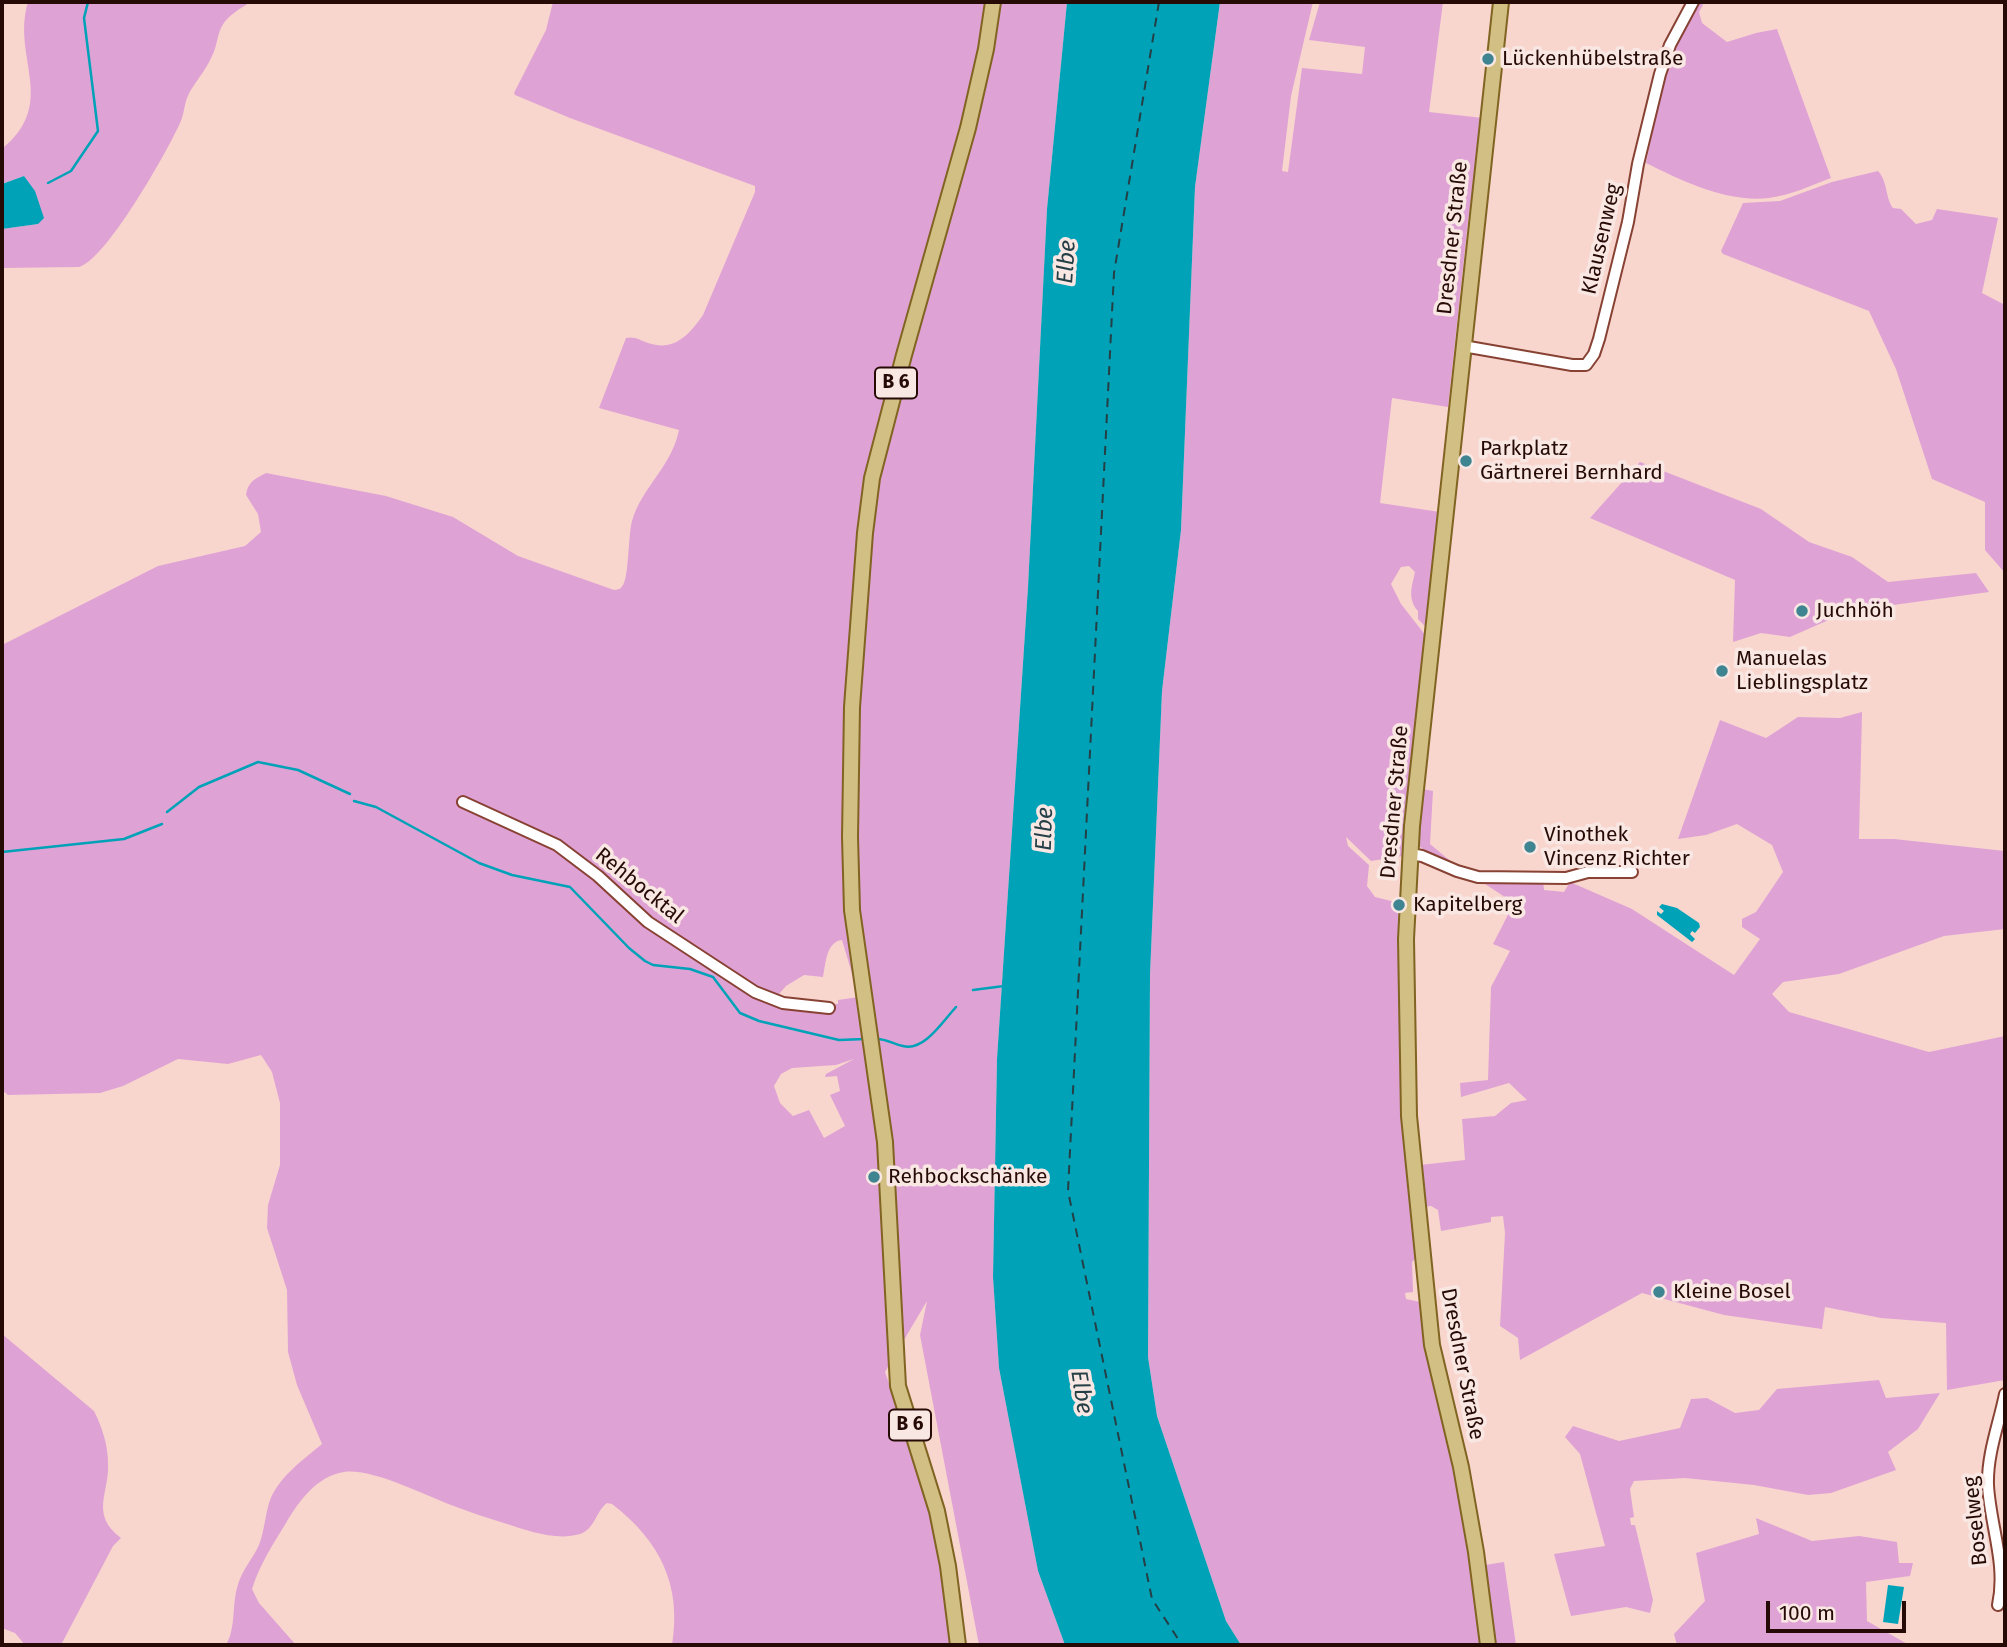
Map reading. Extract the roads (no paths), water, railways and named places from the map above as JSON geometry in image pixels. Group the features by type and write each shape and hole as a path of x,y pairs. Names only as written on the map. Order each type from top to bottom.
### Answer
{"main road":[{"name":"B 6","path":"958,1645 948,1566 937,1511 898,1386 885,1142 853,923 850,873 852,707 865,533 872,478 968,128 986,49 993,2"},
{"name":"Dresdner Straße","path":"1488,1645 1478,1565 1461,1467 1432,1345 1409,1116 1406,939 1410,854 1462,346 1501,2"}],"street":[{"name":"Klausenweg","path":"1462,346 1572,365 1587,365 1590,362 1599,340 1628,222 1638,164 1660,74 1670,45 1693,2"},
{"name":"Rehbocktal","path":"463,802 565,851 598,876 648,922 755,992 783,1003 829,1008"},
{"path":"1410,854 1478,877 1566,878 1588,873 1632,872"},
{"name":"Boselweg","path":"1998,1605 2001,1589 1999,1552 1988,1486 1990,1452 2005,1394"}],"water":[{"name":"Elbe","path":"1067,2 1220,2 1195,187 1181,530 1162,691 1150,975 1148,1357 1157,1416 1226,1621 1241,1645 1065,1645 1038,1571 999,1368 993,1277 997,1059 1028,587 1047,209"},
{"path":"24,176 35,191 44,218 38,224 2,229 2,184"},
{"path":"1662,904 1677,908 1699,923 1700,927 1690,934 1695,939 1692,942 1657,915 1657,911 1661,914 1664,911 1659,907"},
{"path":"1888,1585 1904,1587 1898,1624 1883,1622"}],"waterway":[{"path":"48,183 71,171 98,131 84,18 88,2"},
{"path":"167,812 199,787 258,762 298,770 350,794"},
{"path":"354,801 376,807 479,863 512,875 570,887 645,961 653,965 690,969 713,977 740,1013 759,1021 839,1040 865,1039"},
{"path":"2,852 124,839 162,824"},
{"path":"973,990 1004,986"},
{"path":"875,1039 911,1047 926,1040 956,1007"}],"place":[{"name":"Lückenhübelstraße","path":"1488,59"},
{"name":"Parkplatz Gärtnerei Bernhard","path":"1466,461"},
{"name":"Juchhöh","path":"1802,611"},
{"name":"Manuelas Lieblingsplatz","path":"1722,671"},
{"name":"Vinothek Vincenz Richter","path":"1530,847"},
{"name":"Kapitelberg","path":"1399,905"},
{"name":"Rehbockschänke","path":"874,1177"},
{"name":"Kleine Bosel","path":"1659,1292"}]}
